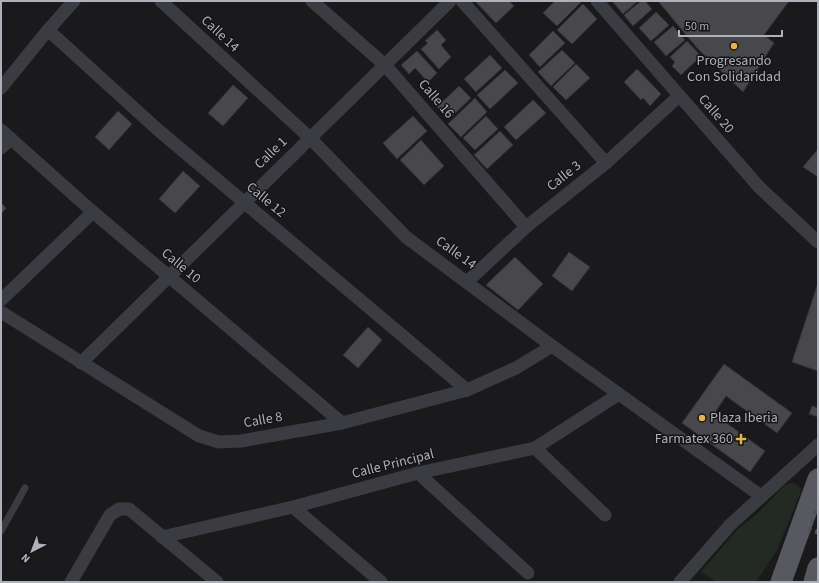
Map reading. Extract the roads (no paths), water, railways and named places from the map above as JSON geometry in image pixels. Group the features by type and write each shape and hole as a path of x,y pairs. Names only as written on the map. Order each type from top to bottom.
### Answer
{"main road":[{"path":"781,582 818,479"},
{"path":"814,582 818,568"}],"street":[{"path":"1,88 48,30 74,1"},
{"name":"Calle 14","path":"161,1 310,138 406,237 468,281 552,346 761,496"},
{"name":"Calle 16","path":"312,1 385,65 526,227"},
{"name":"Calle 1","path":"81,363 450,1"},
{"path":"462,1 606,163"},
{"name":"Calle 20","path":"597,1 759,187 818,242"},
{"name":"Calle 12","path":"48,30 157,129 467,390"},
{"name":"Calle 3","path":"468,281 526,227 606,163 679,96"},
{"path":"1,148 6,134"},
{"name":"Calle 10","path":"6,134 93,212 342,423"},
{"path":"1,300 93,212"},
{"name":"Calle 8","path":"1,312 199,436 219,442 241,440 342,423 467,390 516,368 552,346"},
{"name":"Calle Principal","path":"162,537 292,507 418,473 535,448 619,394"},
{"path":"680,582 730,525 818,445"},
{"path":"535,448 605,515"},
{"path":"418,473 528,574"},
{"path":"292,507 381,582"},
{"path":"73,581 110,515 120,509 129,509 217,582"}],"lane":[{"path":"1,531 25,488"}],"railway":[{"path":"809,532 818,503"},
{"path":"816,534 818,527"}],"place":[{"name":"Progresando Con Solidaridad","path":"734,46"},
{"name":"Plaza Iberia","path":"702,418"},
{"name":"Farmatex 360","path":"741,439"}]}
